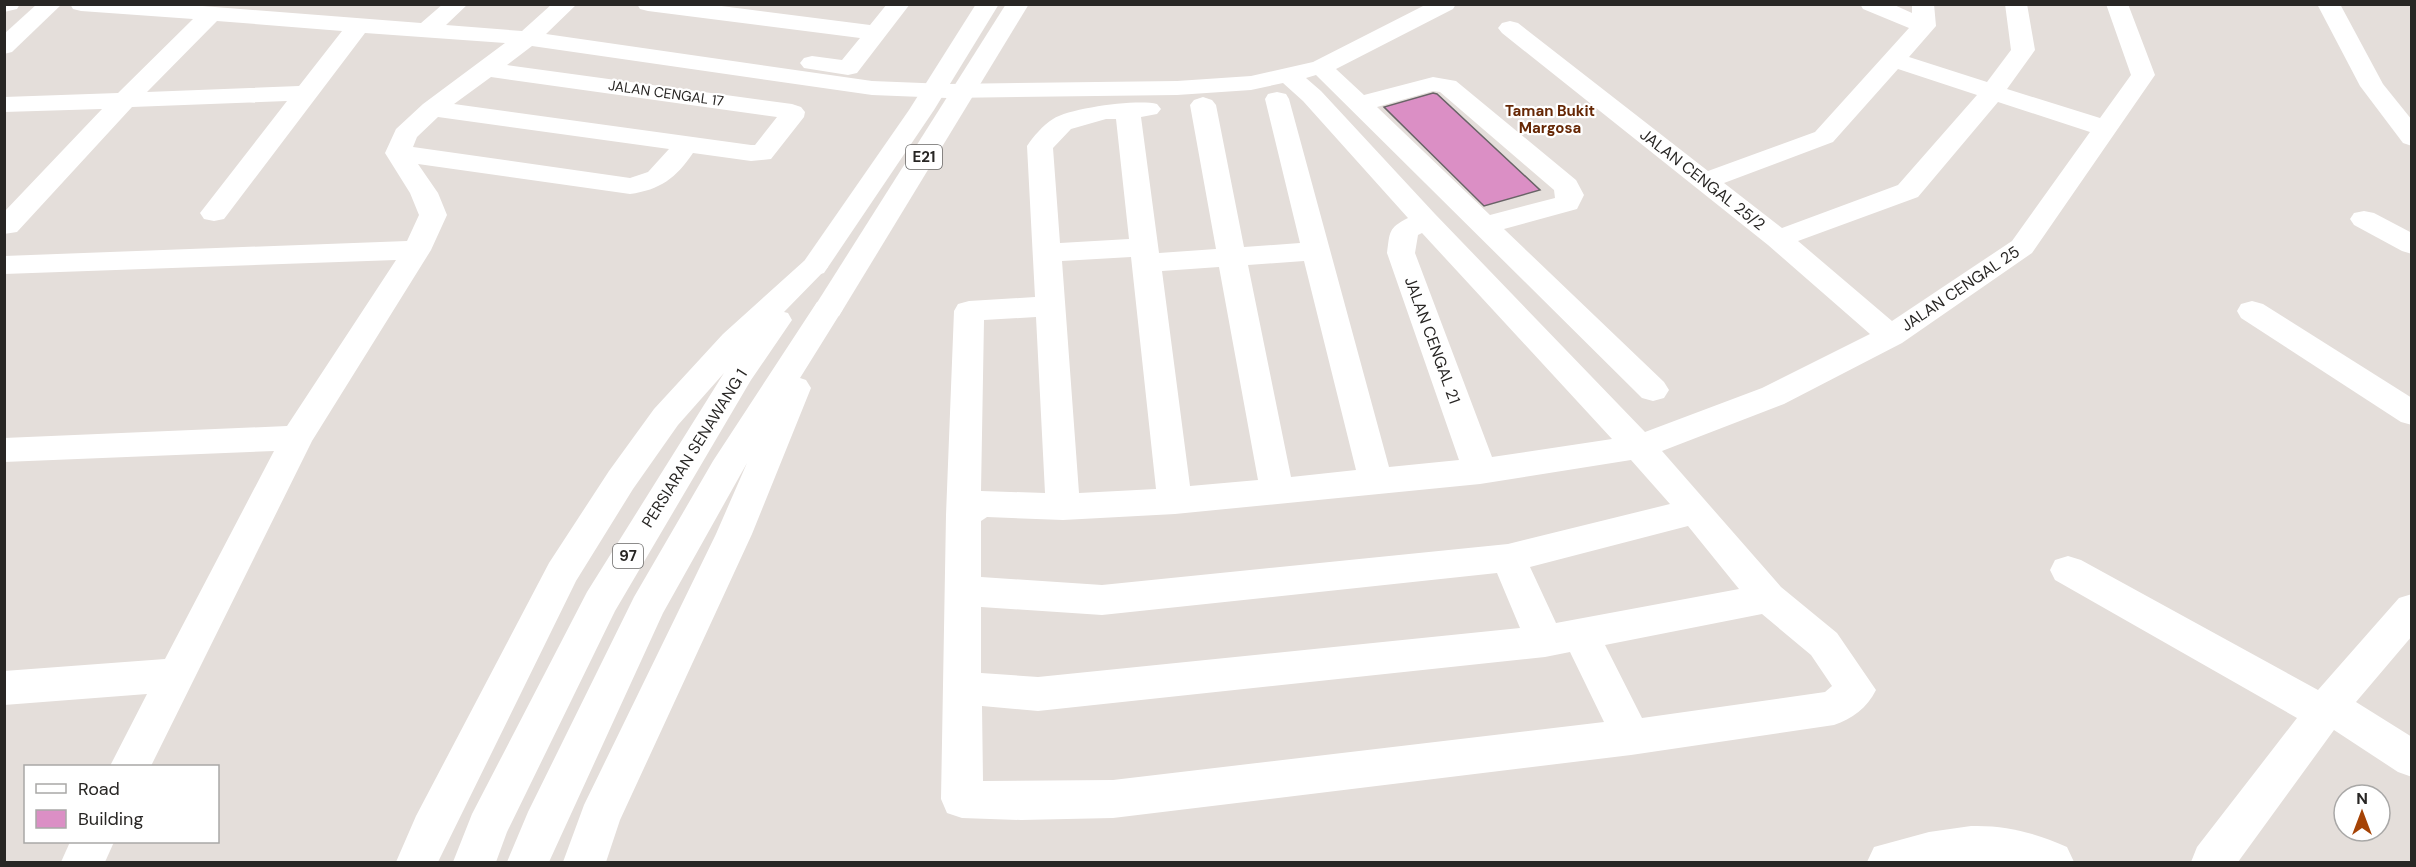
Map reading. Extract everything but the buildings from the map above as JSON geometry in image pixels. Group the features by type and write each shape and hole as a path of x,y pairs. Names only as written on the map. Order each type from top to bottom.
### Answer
{"main road":[{"path":"4,47 12,18 51,4"},
{"path":"81,4 425,31 534,32 848,68 899,4"},
{"path":"425,31 457,4"},
{"path":"398,153 405,134 432,109 487,69 566,4"},
{"path":"648,4 876,33"},
{"name":"E21","path":"814,267 921,110 988,4"},
{"name":"E21","path":"828,309 1018,4"},
{"path":"1063,507 1040,146 1062,124 1105,112 1203,105 1283,88 1445,4"},
{"path":"1706,181 1824,138 1893,60 1924,15 1871,4"},
{"path":"1778,239 1908,191 1991,94 2023,50 2016,4"},
{"name":"JALAN CENGAL 25","path":"963,515 982,504 1063,507 1174,501 1480,471 1639,447 1773,396 1891,336 2022,247 2143,75 2117,4"},
{"path":"2328,4 2372,86 2412,138"},
{"path":"7,226 211,14"},
{"path":"214,213 359,25"},
{"name":"JALAN CENGAL 25/2","path":"1510,28 1778,239 1891,336"},
{"path":"534,32 872,88 946,91 1046,90 1177,88 1251,83 1312,96 1425,220 1639,447 1768,598 1824,644 1856,690 1834,708 1631,737 1113,799 1021,801 962,799 963,515 969,311 1050,306"},
{"path":"1893,60 1991,94 2104,128"},
{"path":"1321,67 1653,390"},
{"name":"JALAN CENGAL 17","path":"487,69 792,112 791,117 762,153 687,143"},
{"path":"1359,104 1432,84 1447,87 1566,186 1570,195 1567,203 1483,226"},
{"path":"1283,88 1317,251 1376,482"},
{"path":"4,105 306,93"},
{"path":"1203,105 1277,492"},
{"path":"398,153 630,186 646,185 669,169 687,143 432,109"},
{"path":"1128,110 1174,501"},
{"path":"130,765 297,438 417,250 433,215 424,193 398,153"},
{"path":"2364,219 2412,245"},
{"name":"JALAN CENGAL 21","path":"1425,220 1404,231 1401,252 1480,471"},
{"path":"4,265 417,250"},
{"path":"1047,253 1233,257 1317,251"},
{"path":"417,862 431,830 562,573 621,480 666,417 734,341 814,267"},
{"name":"PERSIARAN SENAWANG 1","path":"475,862 487,828 600,603 740,372 814,267"},
{"path":"585,862 599,819 734,534 828,309"},
{"name":"97","path":"528,862 647,608 725,470 828,309"},
{"path":"2252,310 2412,414"},
{"path":"4,450 297,438"},
{"path":"963,591 1102,600 1508,558 1696,511"},
{"path":"1508,558 1545,641"},
{"path":"2068,570 2327,709 2412,759"},
{"path":"962,688 1038,694 1545,641 1582,636 1768,598"},
{"path":"2212,862 2327,709 2412,609"},
{"path":"1582,636 1631,737"},
{"path":"4,688 175,675"},
{"path":"590,862 599,819"},
{"path":"82,862 92,843"},
{"path":"1889,862 1942,849 1994,845 2039,855 2052,862"}],"district":[{"name":"Taman Bukit Margosa","path":"1550,120"}]}
